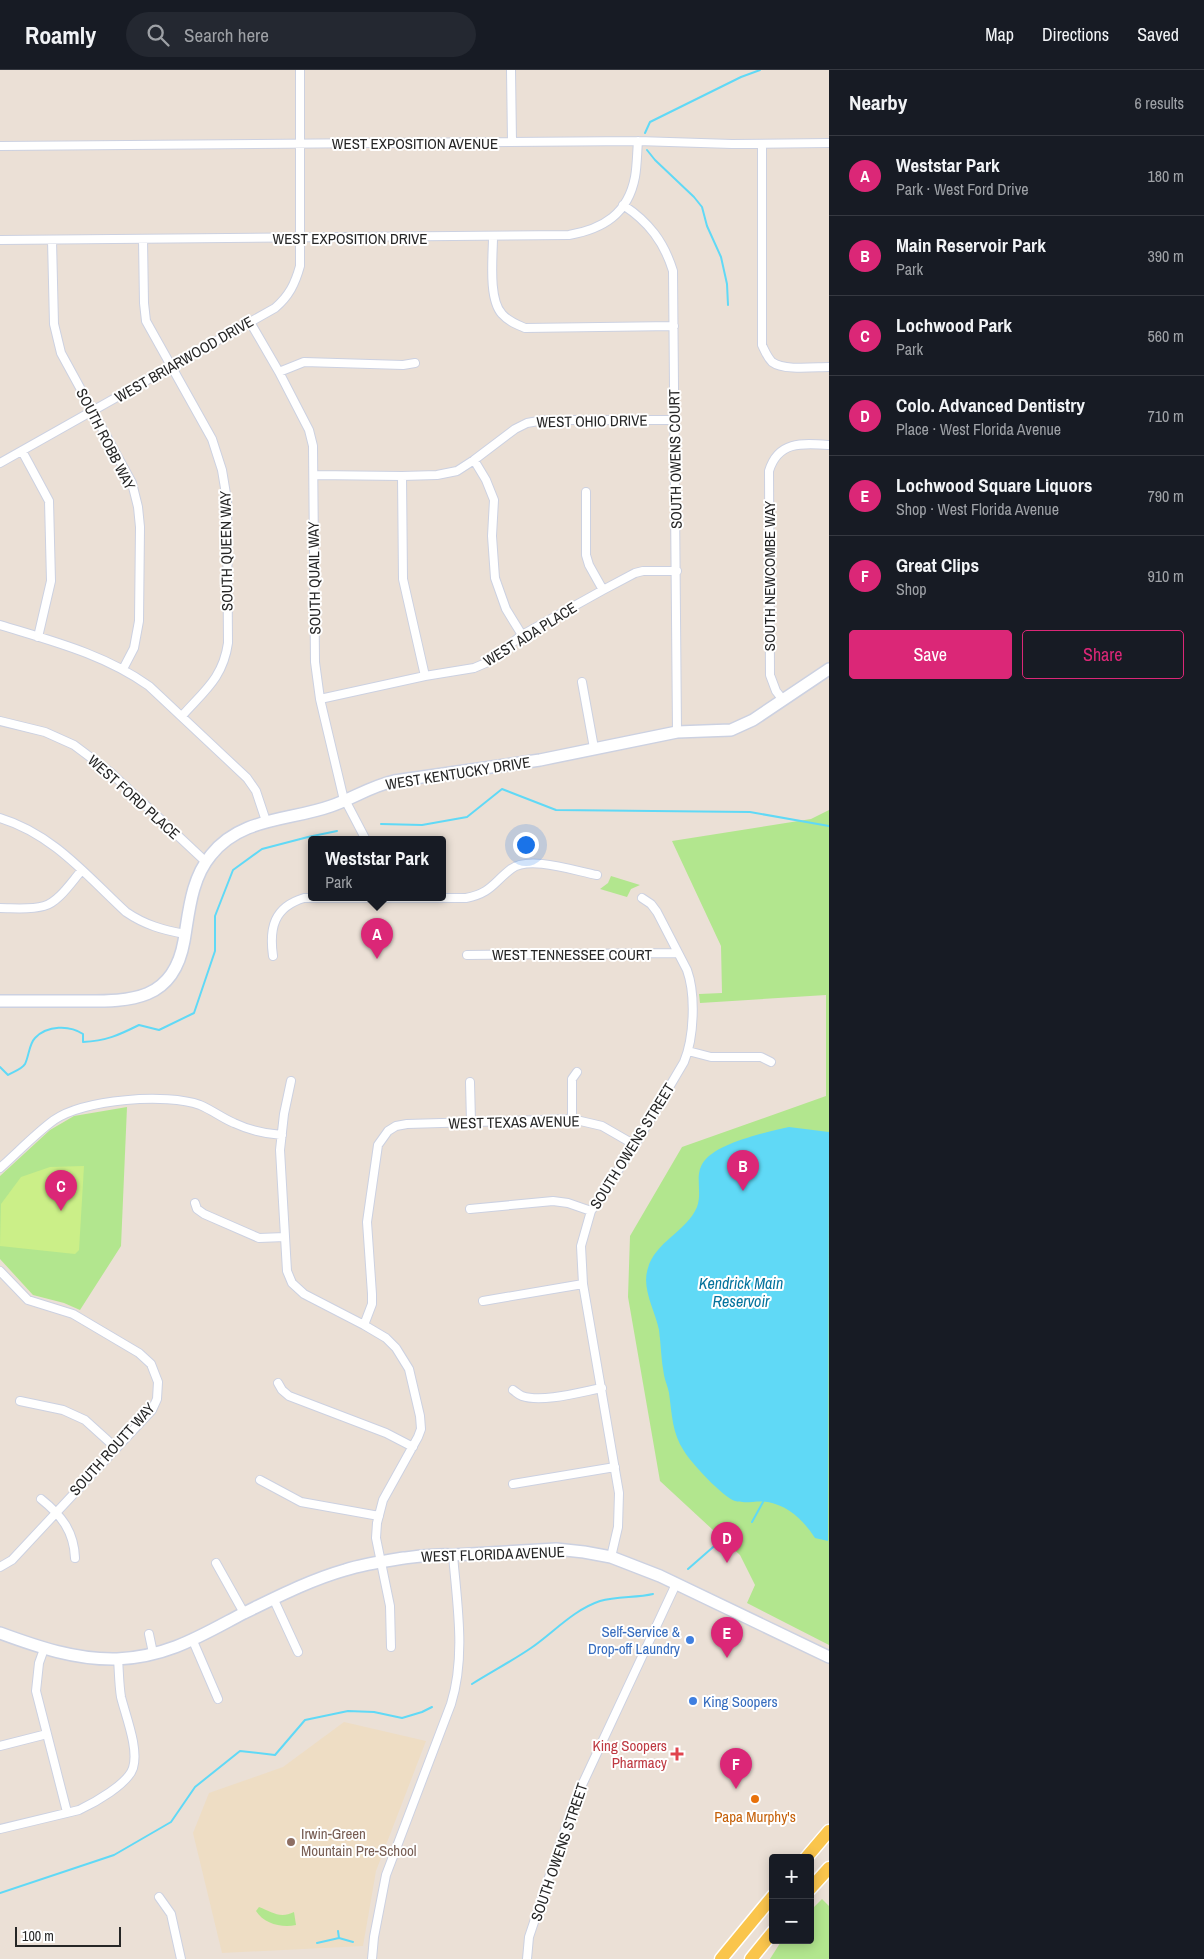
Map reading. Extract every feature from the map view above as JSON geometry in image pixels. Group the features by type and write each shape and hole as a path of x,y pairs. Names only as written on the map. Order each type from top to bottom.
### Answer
{"main road":[{"path":"809,1854 829,1831"},
{"path":"814,1885 829,1868"},
{"path":"721,1959 771,1899"},
{"path":"751,1959 769,1937"}],"street":[{"name":"WEST BRIARWOOD DRIVE","path":"0,464 275,308 290,292 296,281 300,266 300,70"},
{"path":"511,70 512,142"},
{"name":"WEST EXPOSITION AVENUE","path":"0,146 638,141 762,144 829,143"},
{"name":"WEST EXPOSITION DRIVE","path":"0,240 569,236 589,232 603,225 623,205 631,193 636,176 638,141"},
{"path":"762,144 762,345 773,363 782,367 829,367"},
{"name":"SOUTH OWENS COURT","path":"623,205 654,230 665,248 673,272 677,732"},
{"path":"493,237 492,286 500,312 511,322 525,328 674,326"},
{"name":"SOUTH QUEEN WAY","path":"143,239 144,314 146,321 212,439 222,470 227,500 228,643 226,658 218,676 182,716"},
{"name":"SOUTH ROBB WAY","path":"52,240 54,324 57,340 66,363 132,483 138,507 140,527 139,620 134,648 123,670"},
{"name":"SOUTH QUAIL WAY","path":"250,322 280,372 309,430 313,446 315,662 320,699 341,790 364,836"},
{"path":"280,372 304,362 403,365 415,363"},
{"name":"WEST OHIO DRIVE","path":"314,476 437,475 457,471 515,429 535,422 553,420 675,420"},
{"name":"SOUTH NEWCOMBE WAY","path":"783,700 776,691 770,675 768,483 772,462 781,451 793,445 829,445"},
{"path":"22,451 49,501 52,581 38,636"},
{"path":"474,460 486,480 494,500 492,536 495,578 506,608 522,636"},
{"path":"402,476 403,579 425,676"},
{"path":"586,492 586,555 589,565 603,590"},
{"name":"WEST ADA PLACE","path":"320,699 425,676 458,672 488,662 522,636 635,573 643,571 677,571"},
{"path":"0,625 85,652 123,670 159,694 253,784 266,821"},
{"name":"WEST KENTUCKY DRIVE","path":"0,1001 115,1000 142,996 156,989 176,968 182,954 193,891 206,862 220,845 234,834 266,821 325,808 377,786 394,781 540,760 677,732 724,731 738,728 829,669"},
{"path":"582,682 594,748"},
{"name":"WEST FORD PLACE","path":"0,721 45,732 74,745 110,772 206,862"},
{"path":"0,818 42,836 135,918 163,930 185,934"},
{"path":"446,898 475,896 490,888 512,869 528,863 597,875"},
{"path":"0,908 45,906 54,901 82,870"},
{"path":"273,956 271,941 274,922 279,914 295,901 308,898"},
{"name":"SOUTH OWENS STREET","path":"611,1558 618,1527 619,1493 583,1284 582,1246 591,1211 635,1145 684,1062 688,1052 692,1021 690,980 657,912 651,904 642,898"},
{"name":"WEST TENNESSEE COURT","path":"467,955 678,953"},
{"path":"688,1052 719,1057 761,1057 772,1062"},
{"path":"572,1119 572,1079 577,1072"},
{"path":"291,1081 280,1150 287,1271 292,1283 304,1294 364,1325 386,1338 396,1348 409,1369 420,1416 421,1429 383,1500 376,1538 390,1606 391,1647"},
{"path":"470,1082 471,1122"},
{"path":"0,1168 55,1119 80,1108 143,1098 187,1101 202,1106 233,1123 255,1131 282,1135"},
{"name":"WEST TEXAS AVENUE","path":"364,1325 372,1304 367,1222 373,1169 378,1145 388,1131 396,1126 407,1124 572,1119 602,1126 635,1145"},
{"path":"470,1209 553,1201 568,1203 591,1211"},
{"path":"195,1203 197,1208 204,1214 259,1238 285,1238"},
{"name":"SOUTH ROUTT WAY","path":"0,1567 12,1560 152,1410 157,1399 158,1382 151,1364 139,1352 73,1314 28,1300 1,1275"},
{"path":"483,1301 583,1284"},
{"path":"278,1383 289,1396 386,1434 413,1447"},
{"path":"513,1390 520,1396 530,1398 602,1388"},
{"path":"20,1401 63,1410 85,1420 116,1448"},
{"path":"513,1484 615,1467"},
{"path":"260,1480 301,1502 379,1516"},
{"path":"41,1499 56,1511 72,1535 75,1558"},
{"name":"WEST FLORIDA AVENUE","path":"0,1633 44,1649 89,1657 118,1659 153,1653 193,1641 244,1613 314,1580 346,1569 437,1554 556,1549 584,1552 611,1558 644,1569 829,1657"},
{"path":"372,1959 384,1883 394,1850 451,1704 458,1680 460,1653 453,1554"},
{"path":"216,1563 244,1613"},
{"name":"SOUTH OWENS STREET","path":"527,1959 529,1937 575,1800 676,1584"},
{"path":"274,1600 298,1652"},
{"path":"149,1634 153,1653"},
{"path":"193,1641 218,1699"},
{"path":"44,1649 39,1663 36,1691 67,1812"},
{"path":"0,1828 79,1810 91,1804 129,1776 133,1769 134,1750 121,1694 118,1659"},
{"path":"0,1746 47,1734"},
{"path":"160,1897 171,1914 181,1959"}],"shaded area":[{"name":"Irwin-Green Mountain Pre-School","path":"344,1722 426,1741 376,1871 363,1946 222,1953 193,1833 209,1793 283,1767"}],"green space":[{"path":"829,810 829,1645 747,1603 755,1585 740,1555 660,1481 628,1297 630,1236 682,1147 826,1096 826,995 700,1003 699,994 722,993 721,946 672,841 811,819"},
{"path":"611,876 640,885 631,889 627,897 600,889 608,883"},
{"path":"127,1107 121,1246 80,1310 64,1303 33,1295 0,1259 0,1176 50,1130 74,1116"},
{"path":"84,1166 79,1250 75,1254 0,1246 1,1204 21,1177 50,1167"},
{"path":"822,1899 829,1906 829,1959 770,1959 779,1944 814,1944 814,1907"},
{"path":"259,1907 280,1915 294,1912 296,1925 285,1926 268,1922 256,1911"}],"water":[{"name":"Kendrick Main Reservoir","path":"789,1127 829,1132 828,1541 815,1538 801,1520 783,1507 760,1501 739,1502 730,1498 700,1471 688,1456 680,1444 675,1430 669,1393 664,1377 659,1330 646,1283 648,1268 657,1251 686,1223 697,1207 701,1165 705,1160 721,1148 732,1143"}],"waterway":[{"path":"645,133 650,122 741,77 760,70"},
{"path":"647,150 702,207 707,226 721,257 727,284 728,305"},
{"path":"381,824 422,825 467,817 502,789 556,810 750,812 829,826"},
{"path":"313,836 337,831"},
{"path":"0,1067 8,1075 22,1067 25,1064 35,1038 52,1029 65,1028 78,1031 83,1034 83,1042 112,1037 139,1025 159,1030 194,1013 215,951 215,916 233,870 262,849 308,837"},
{"path":"752,1522 763,1502"},
{"path":"688,1569 720,1541 737,1532"},
{"path":"472,1684 531,1648 572,1616 590,1605 606,1599 653,1594"},
{"path":"0,1893 114,1855 171,1822 195,1787 240,1751 275,1755 305,1720 348,1711 374,1712 402,1718 432,1707"},
{"path":"338,1931 339,1938"},
{"path":"317,1943 339,1938 353,1942"}],"place":[{"name":"Weststar Park","path":"377,959"},
{"name":"Main Reservoir Park","path":"743,1191"},
{"name":"Lochwood Park","path":"61,1211"},
{"name":"Colo. Advanced Dentistry","path":"727,1563"},
{"name":"Self-Service & Drop-off Laundry","path":"690,1640"},
{"name":"Lochwood Square Liquors","path":"727,1658"},
{"name":"King Soopers","path":"693,1701"},
{"name":"King Soopers Pharmacy","path":"677,1754"},
{"name":"Great Clips","path":"736,1789"},
{"name":"Papa Murphy's","path":"755,1799"},
{"name":"Irwin-Green Mountain Pre-School","path":"291,1842"}]}
